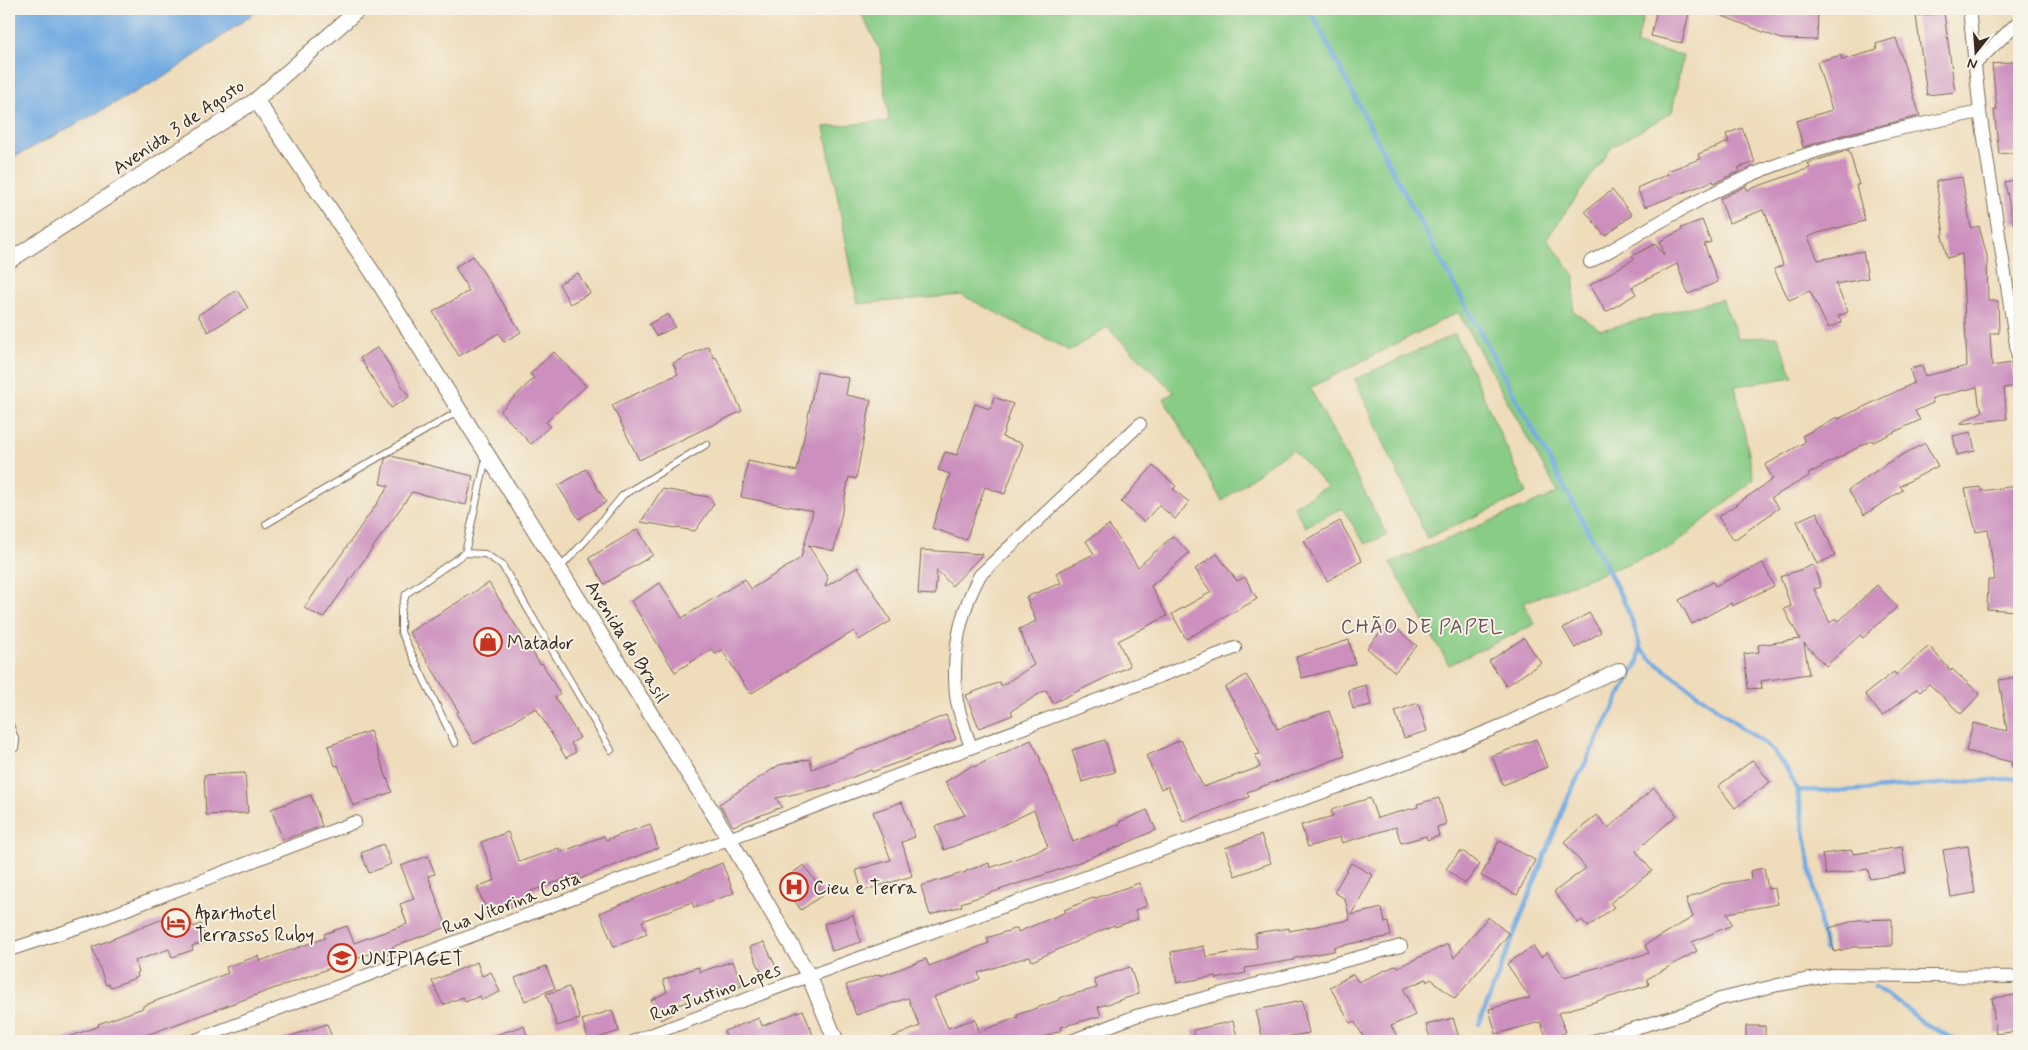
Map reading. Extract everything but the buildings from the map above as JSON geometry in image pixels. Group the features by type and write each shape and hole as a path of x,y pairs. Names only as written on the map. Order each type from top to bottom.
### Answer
{"street":[{"name":"Avenida 3 de Agosto","path":"9,262 256,100 359,9"},
{"path":"1969,9 1980,112 2019,364"},
{"path":"1975,64 2019,21"},
{"name":"Avenida do Brasil","path":"256,100 370,270 730,840 810,976 836,1041"},
{"path":"1590,262 1728,186 1771,167 1887,131 1980,112"},
{"path":"971,748 956,697 956,671 958,640 963,615 980,575 1140,424"},
{"name":"Rua Vitorina Costa","path":"193,1041 1235,648"},
{"name":"Rua Justino Lopes","path":"634,1041 1447,748 1505,724 1620,669"},
{"path":"9,950 88,924 355,822"},
{"path":"1070,1041 1136,1016 1401,946"},
{"path":"1593,1041 1685,1013 1720,999 1778,985 1833,975 2019,977"}],"lane":[{"path":"266,524 460,411"},
{"path":"559,569 623,495 707,444"},
{"path":"465,553 487,454"},
{"path":"455,743 401,632 401,610 406,594 465,553 484,554 502,565 612,750"},
{"path":"9,722 16,741 15,748 9,753"}],"green space":[{"path":"859,9 1645,9 1636,45 1683,55 1672,112 1612,147 1547,238 1575,277 1573,311 1601,330 1722,299 1738,338 1778,337 1793,377 1735,386 1754,479 1672,547 1523,603 1535,624 1449,665 1390,563 1558,493 1458,312 1310,388 1387,535 1365,544 1342,508 1305,527 1294,506 1327,486 1293,450 1272,462 1222,501 1164,399 1174,392 1107,327 1070,351 962,295 858,304 824,127 889,121 880,50"},
{"path":"1455,334 1527,493 1427,538 1355,379"}],"water":[{"path":"9,9 260,9 169,74 9,160"}],"waterway":[{"path":"1305,9 1313,16 1398,181 1593,540 1627,608 1640,648 1651,659 1772,750 1787,769 1797,790 1825,950"},
{"path":"1479,1024 1567,799 1638,663 1640,648"},
{"path":"1797,790 1845,791 2019,778"},
{"path":"1875,987 1901,1004 1922,1022 1957,1041"}],"place":[{"name":"Matador","path":"488,642"},
{"name":"Cieu e Terra","path":"794,887"},
{"name":"Aparthotel Terrassos Ruby","path":"176,923"},
{"name":"UNIPIAGET","path":"342,958"}],"district":[{"name":"CHÃO DE PAPEL","path":"1422,626"}]}
